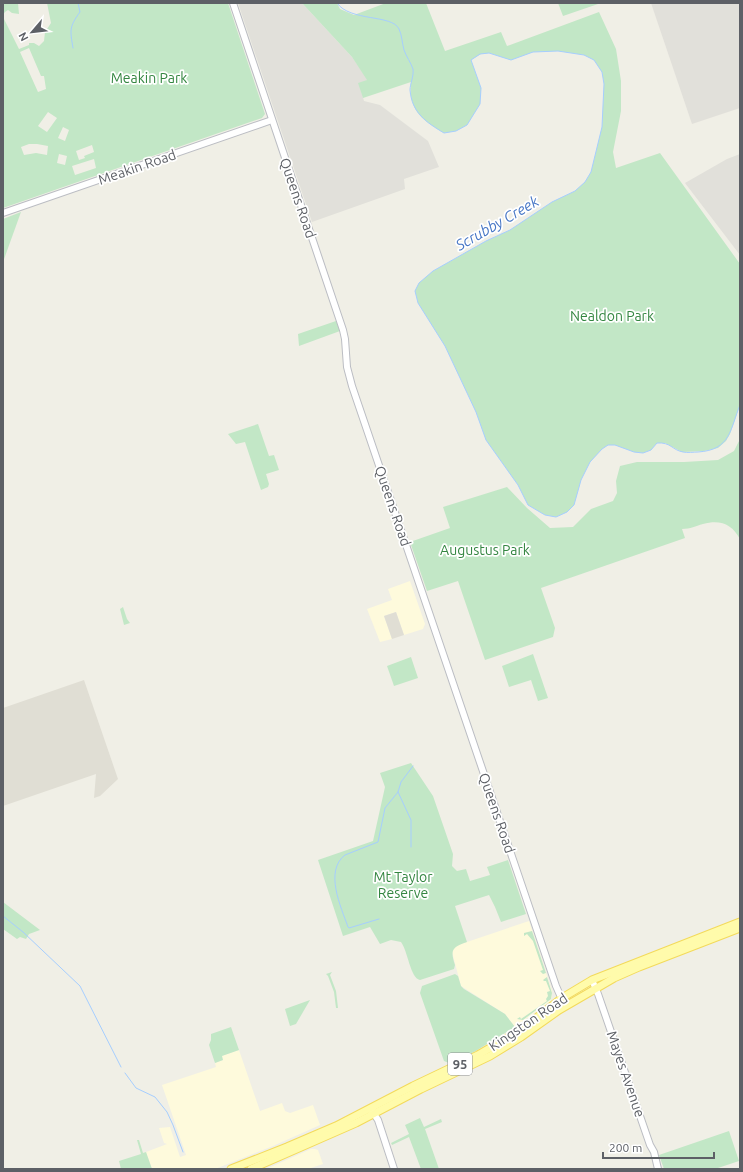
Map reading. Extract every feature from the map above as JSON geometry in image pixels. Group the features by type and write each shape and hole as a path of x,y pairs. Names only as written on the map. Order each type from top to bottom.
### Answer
{"main road":[{"name":"Kingston Road","path":"251,1169 372,1111 496,1045 530,1024 562,998 592,980 740,922"},
{"name":"Kingston Road","path":"232,1169 414,1093 498,1052 567,1005 614,978 740,928"}],"street":[{"name":"Queens Road","path":"233,3 343,330 347,368 352,386 556,986 567,1005"},
{"name":"Meakin Road","path":"3,213 272,120"},
{"name":"Mayes Avenue","path":"592,980 654,1152 658,1169"},
{"path":"372,1111 394,1169"}],"shaded area":[{"path":"238,3 302,3 352,57 368,80 359,84 364,101 380,105 428,141 439,167 404,179 405,189 312,222"},
{"path":"651,3 740,3 740,108 692,124"},
{"path":"740,154 740,255 685,183 727,159"},
{"path":"410,581 425,624 423,629 404,635 396,612 384,616 392,639 380,642 367,609 392,600 388,589"},
{"path":"396,612 404,635 392,639 384,616"},
{"path":"84,680 118,779 100,796 94,798 96,774 3,806 3,708"},
{"path":"529,921 552,991 552,997 550,1001 515,1027 505,1014 461,986 452,952 455,946"},
{"path":"239,1050 260,1111 282,1103 285,1111 290,1113 313,1105 320,1125 273,1146 215,1169 152,1169 146,1152 167,1144 164,1143 159,1128 170,1127 180,1157 186,1155 162,1085 216,1067 215,1063 223,1060 221,1056"},
{"path":"311,1149 318,1150 323,1164 308,1169 266,1169"}],"green space":[{"path":"3,3 18,3 19,14 12,13 8,10 3,15"},
{"name":"Meakin Park","path":"47,3 228,3 265,114 262,118 3,208 3,17 19,49 29,45 29,43 34,43 39,46 44,41 45,32 51,23","holes":["29,48 41,76 44,76 46,89 38,92 20,52","48,112 57,118 47,132 38,126","63,127 69,130 65,141 58,138","29,144 48,146 47,155 36,153 24,155 21,147","92,145 94,152 79,160 76,151","59,154 67,156 65,165 57,163","94,159 96,168 75,175 72,166"]},
{"name":"Nealdon Park","path":"302,3 337,3 340,9 354,15 386,3 426,3 445,51 501,32 507,46 599,12 616,49 621,81 621,111 613,152 616,168 660,153 740,264 740,405 726,441 718,448 704,451 682,452 665,443 657,443 651,450 643,453 634,452 615,445 608,445 602,449 590,462 581,480 574,505 567,512 556,517 545,515 528,505 518,485 486,440 476,412 445,346 418,303 415,291 419,283 433,271 486,241 510,230 552,202 575,191 585,182 591,172 602,127 604,84 602,72 594,60 584,55 558,51 533,52 511,60 489,53 481,54 471,60 481,88 480,104 467,125 456,131 444,133 423,119 414,107 411,82 363,98 358,83 367,80 352,57"},
{"path":"558,3 601,3 563,16"},
{"path":"21,212 3,262 3,219"},
{"path":"336,321 340,331 299,346 298,334"},
{"path":"258,424 269,456 274,455 279,470 266,474 269,484 268,487 261,490 245,442 236,444 228,434"},
{"name":"Augustus Park","path":"740,439 740,539 729,526 715,522 682,529 685,538 541,588 555,628 553,637 485,660 458,581 427,591 410,542 450,528 443,507 507,487 527,508 550,528 573,527 591,509 613,501 617,493 616,481 620,466 637,462 718,460 734,451"},
{"path":"123,607 130,623 124,625 120,609"},
{"path":"533,654 548,698 538,701 531,680 509,687 502,666"},
{"path":"411,657 418,678 394,686 387,666"},
{"name":"Mt Taylor Reserve","path":"411,763 433,796 453,854 452,866 457,871 466,869 470,881 490,875 487,867 508,860 526,914 501,922 489,895 455,906 467,942 455,948 453,952 455,965 454,969 420,980 411,969 406,951 401,942 391,940 380,944 370,927 343,936 318,860 373,841 385,787 380,773"},
{"path":"3,902 40,930 29,934 26,939 20,937 17,939 3,929"},
{"path":"532,931 546,973 543,974 540,971 543,970 533,941 527,934 524,936 524,933"},
{"path":"332,972 330,975 336,991 338,1008 336,1008 334,992 326,974"},
{"path":"455,974 458,976 461,986 464,989 505,1014 515,1027 474,1052 449,1063 444,1061 420,993 422,986"},
{"path":"547,977 552,993 551,999 523,1020 517,1019 520,1017 521,1019 547,1001 547,992 550,991 546,981 543,980"},
{"path":"310,1000 296,1024 290,1026 285,1009"},
{"path":"231,1027 239,1050 222,1056 223,1060 215,1063 209,1045 211,1034"},
{"path":"420,1118 424,1127 441,1119 442,1122 425,1129 439,1169 421,1169 409,1137 392,1145 391,1143 409,1134 405,1125"},
{"path":"729,1131 739,1161 715,1169 664,1169 659,1155"},
{"path":"137,1140 139,1140 143,1153 146,1152 152,1169 121,1169 119,1161 141,1154"}],"waterway":[{"path":"73,48 71,29 80,12 78,3"},
{"name":"Scrubby Creek","path":"337,3 343,9 351,13 380,19 395,24 399,29 404,50 413,69 410,90 414,105 426,121 444,133 456,131 467,125 480,104 481,88 471,60 480,54 489,53 511,60 533,52 558,51 584,55 594,60 602,72 604,84 602,127 591,172 585,182 575,191 552,202 510,230 486,241 433,271 419,283 415,291 418,303 445,346 476,412 486,440 518,485 528,505 545,515 556,517 567,512 574,505 581,480 590,462 602,449 608,445 615,445 634,452 643,453 651,450 657,443 662,443 679,451 686,452 698,452 717,447 728,437 740,405"},
{"path":"379,919 349,928 348,927 338,900 335,880 336,870 339,862 345,855 378,842 385,808 398,792 401,782 413,766"},
{"path":"398,792 411,820 411,847"},
{"path":"3,916 23,932 80,986 121,1067"},
{"path":"125,1073 136,1088 155,1097 167,1112 183,1152"}]}
